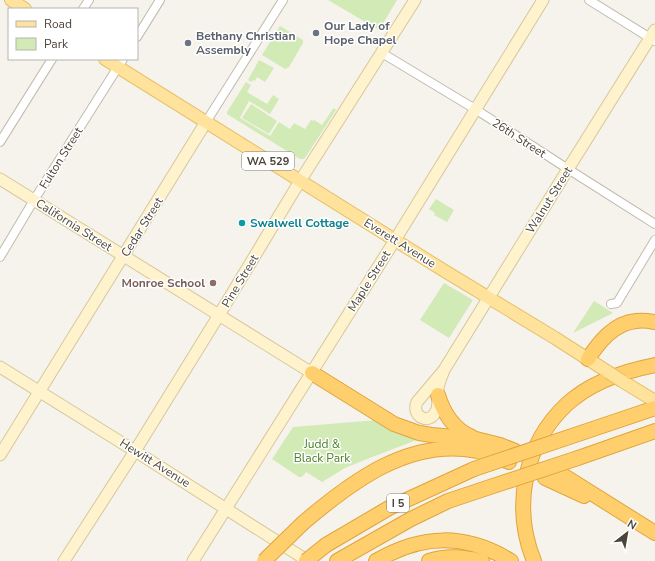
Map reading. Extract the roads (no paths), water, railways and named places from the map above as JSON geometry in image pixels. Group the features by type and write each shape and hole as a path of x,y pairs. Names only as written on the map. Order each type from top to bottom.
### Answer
{"highway":[{"path":"588,359 599,343 607,335 623,324 636,321 655,322"},
{"path":"534,561 529,549 524,524 523,494 528,469 537,445 546,429 567,404 592,386 623,373 655,365"},
{"path":"312,373 394,424 419,433 476,438"},
{"path":"438,394 441,406 451,420 462,431 467,435 500,445 513,457"},
{"name":"I 5","path":"307,561 326,545 389,508 474,469 649,410"},
{"name":"I 5","path":"341,559 411,519 448,501 655,431"},
{"path":"264,561 303,523 332,498 370,473 402,457 425,450 450,448 513,457 549,474 636,521 655,533"},
{"path":"376,561 409,545 434,540 465,542 486,548 511,561"},
{"path":"429,561 446,557 461,557 482,561"}],"main road":[{"path":"11,0 23,8"},
{"name":"Everett Avenue","path":"109,60 121,63 206,122 655,401"}],"street":[{"path":"138,35 160,0"},
{"name":"Cedar Street","path":"0,455 283,0"},
{"name":"Pine Street","path":"64,561 135,451 300,181 415,0"},
{"name":"Maple Street","path":"193,561 395,240 543,0"},
{"path":"589,0 653,36"},
{"name":"Walnut Street","path":"444,370 438,387 438,406 435,414 431,418 422,418 416,411 417,402 444,370 568,169 653,36"},
{"name":"26th Street","path":"382,53 475,109 655,224"},
{"path":"0,142 51,60"},
{"name":"Fulton Street","path":"0,257 34,200 121,63"},
{"name":"California Street","path":"0,179 312,373"},
{"path":"611,304 617,303 655,240"},
{"name":"Hewitt Avenue","path":"0,367 226,508 307,561"}],"place":[{"name":"Our Lady of Hope Chapel","path":"316,33"},
{"name":"Bethany Christian Assembly","path":"188,43"},
{"name":"Swalwell Cottage","path":"242,223"},
{"name":"Monroe School","path":"213,283"}],"park label":[{"name":"Judd & Black Park","path":"322,451"}]}
